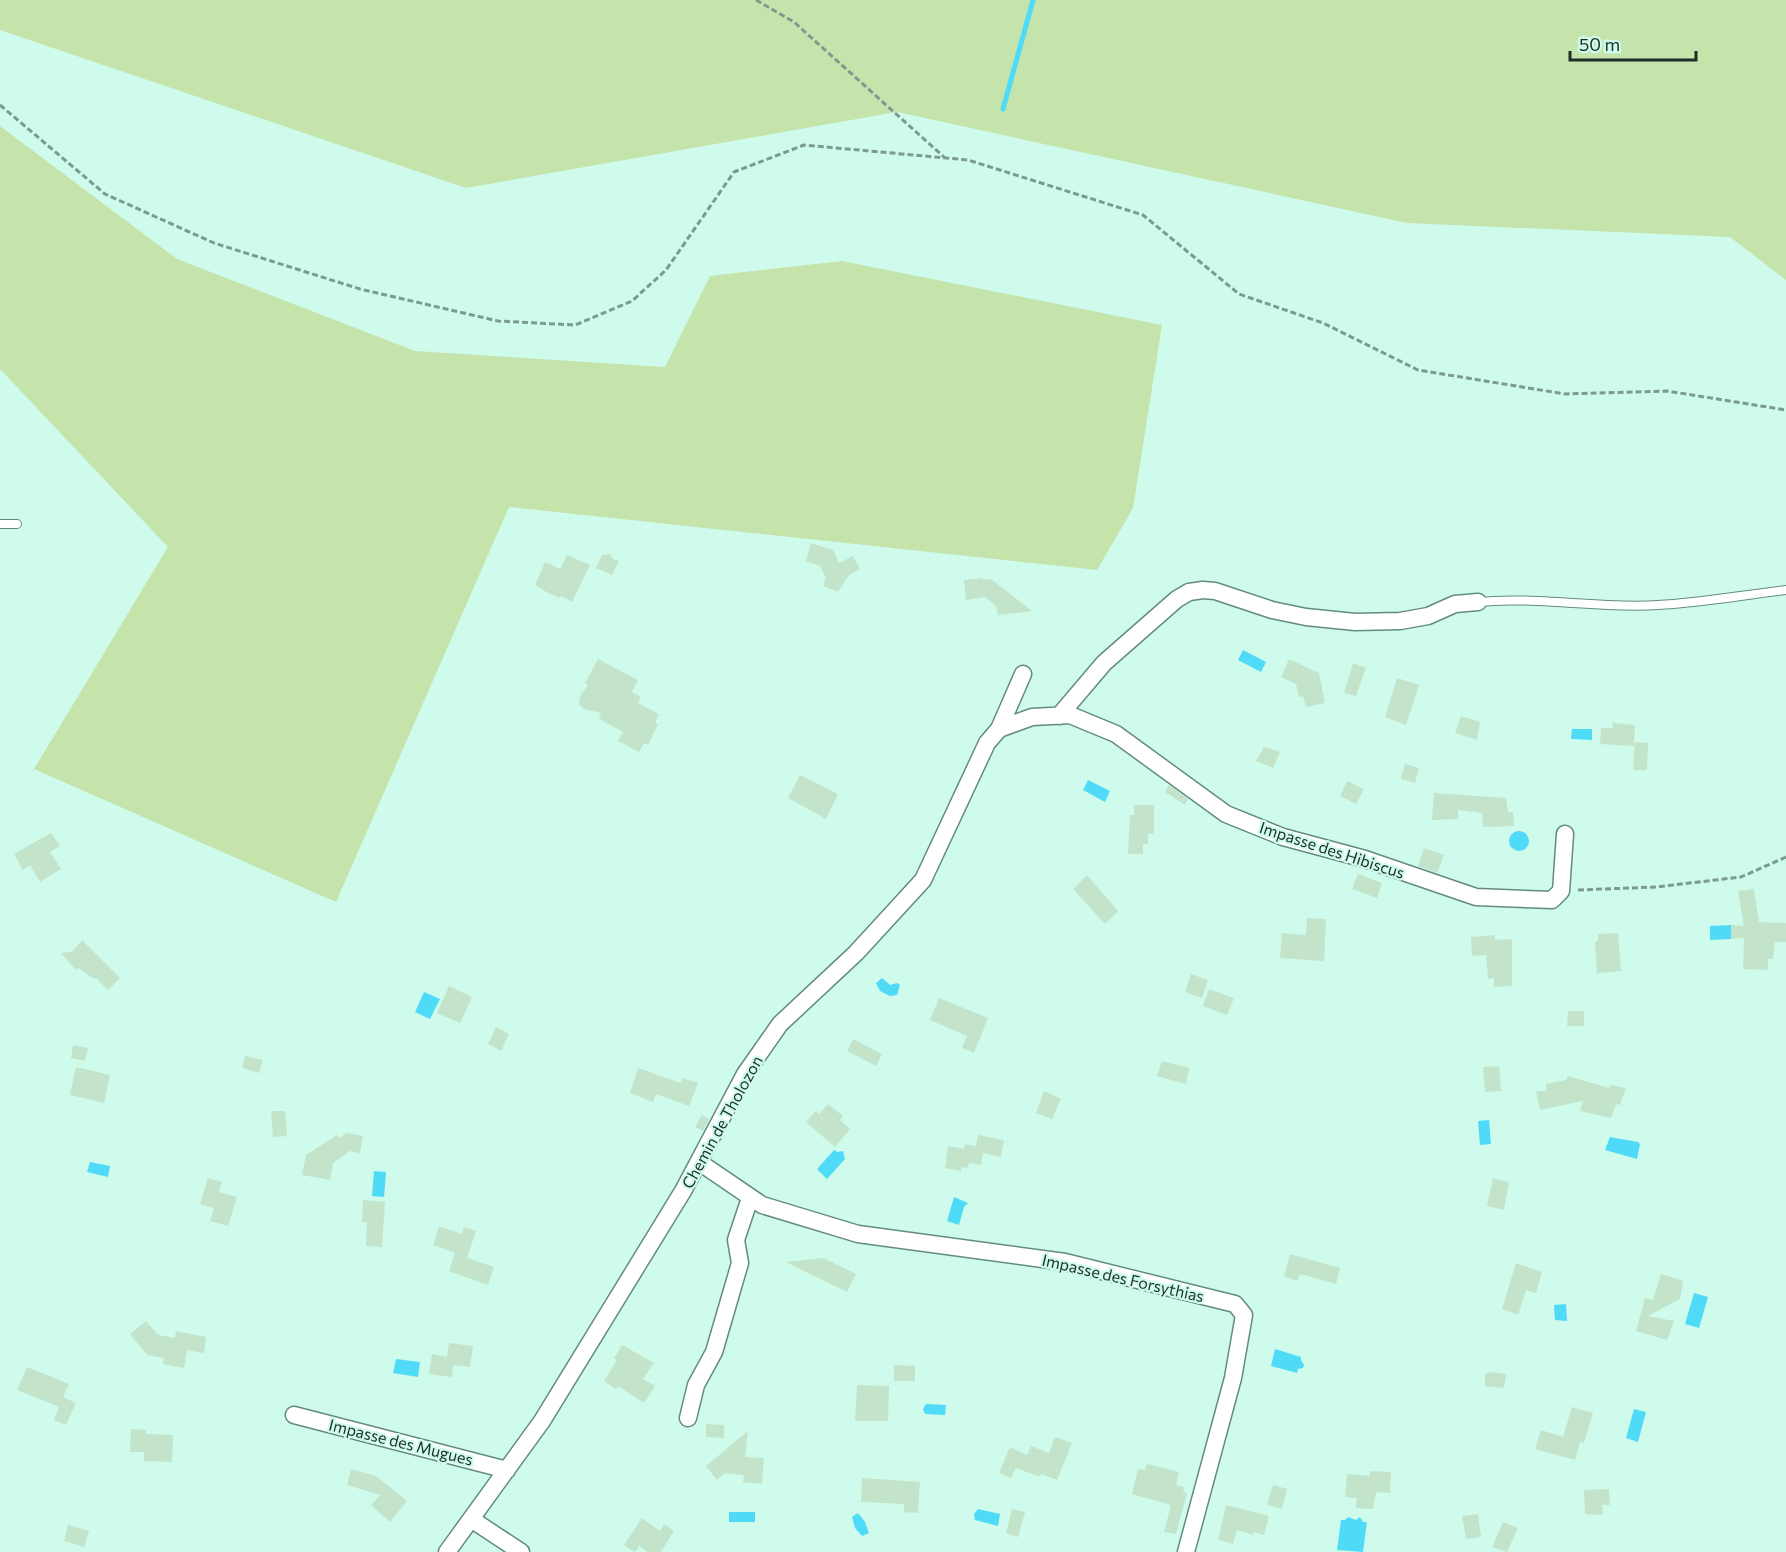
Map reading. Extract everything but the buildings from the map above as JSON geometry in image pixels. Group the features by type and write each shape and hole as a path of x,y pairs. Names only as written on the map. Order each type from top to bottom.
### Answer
{"street":[{"path":"1059,716 1104,663 1189,592 1215,591 1272,610 1306,617 1355,622 1400,621 1428,616 1455,604 1478,602"},
{"name":"Chemin de Tholozon","path":"447,1552 542,1421 683,1191 745,1074 780,1024 856,954 923,880 987,743 999,729 1023,674"},
{"name":"Impasse des Hibiscus","path":"999,729 1032,717 1070,715 1116,734 1226,814 1283,837 1365,859 1476,897 1552,900 1561,891"},
{"path":"1561,891 1565,834"},
{"name":"Impasse des Forsythias","path":"699,1162 762,1204 858,1234 1065,1262 1235,1304 1244,1315 1233,1378 1186,1552"},
{"path":"688,1418 696,1385 714,1352 740,1263 736,1239 750,1198"},
{"name":"Impasse des Mugues","path":"294,1414 507,1470"},
{"path":"471,1519 521,1552"}],"lane":[{"path":"0,524 17,524"},
{"path":"1478,602 1501,600 1582,605 1658,605 1786,590"}],"path":[{"path":"756,0 794,22 945,158"},
{"path":"0,105 105,194 214,243 360,290 498,321 575,325 632,301 666,270 734,172 804,145 968,160 1143,215 1239,294 1323,323 1418,370 1565,394 1667,391 1786,410"},
{"path":"1561,891 1656,887 1740,877 1786,857"}],"green space":[{"path":"0,0 1786,0 1786,280 1730,237 1407,223 897,112 466,188 0,30"},
{"path":"0,126 177,259 415,351 665,367 710,276 842,261 1162,325 1133,508 1097,570 509,507 336,902 34,769 168,547 0,369"}],"water":[{"path":"1243,650 1266,662 1261,672 1238,660"},
{"path":"1572,729 1592,729 1592,740 1571,739"},
{"path":"1088,780 1110,791 1105,802 1083,790"},
{"path":"1519,831 1526,834 1529,841 1526,848 1519,851 1512,848 1509,841 1512,834"},
{"path":"1731,925 1731,939 1710,940 1710,926"},
{"path":"882,978 890,985 897,983 900,985 897,995 890,996 880,991 876,983"},
{"path":"424,992 440,999 430,1019 415,1012"},
{"path":"1489,1120 1491,1144 1480,1145 1478,1121"},
{"path":"1610,1137 1638,1142 1640,1144 1637,1159 1605,1150"},
{"path":"834,1150 843,1151 845,1159 827,1179 817,1169"},
{"path":"90,1162 110,1166 108,1177 87,1172"},
{"path":"374,1171 386,1172 384,1197 372,1196"},
{"path":"954,1197 968,1203 964,1207 959,1225 947,1221"},
{"path":"1694,1293 1708,1297 1699,1328 1685,1324"},
{"path":"1566,1304 1567,1321 1555,1320 1554,1305"},
{"path":"1275,1349 1301,1357 1303,1368 1298,1369 1297,1373 1271,1366"},
{"path":"396,1359 420,1362 418,1377 393,1373"},
{"path":"926,1404 946,1405 945,1415 925,1414 923,1409"},
{"path":"1634,1409 1646,1412 1638,1442 1626,1438"},
{"path":"978,1509 1000,1514 998,1526 975,1520 974,1514"},
{"path":"729,1512 755,1512 755,1522 729,1522"},
{"path":"858,1513 869,1533 862,1536 855,1528 852,1517"},
{"path":"1348,1517 1356,1520 1360,1517 1363,1522 1367,1522 1363,1552 1337,1550 1341,1520"}],"waterway":[{"path":"1003,109 1033,0"}]}
